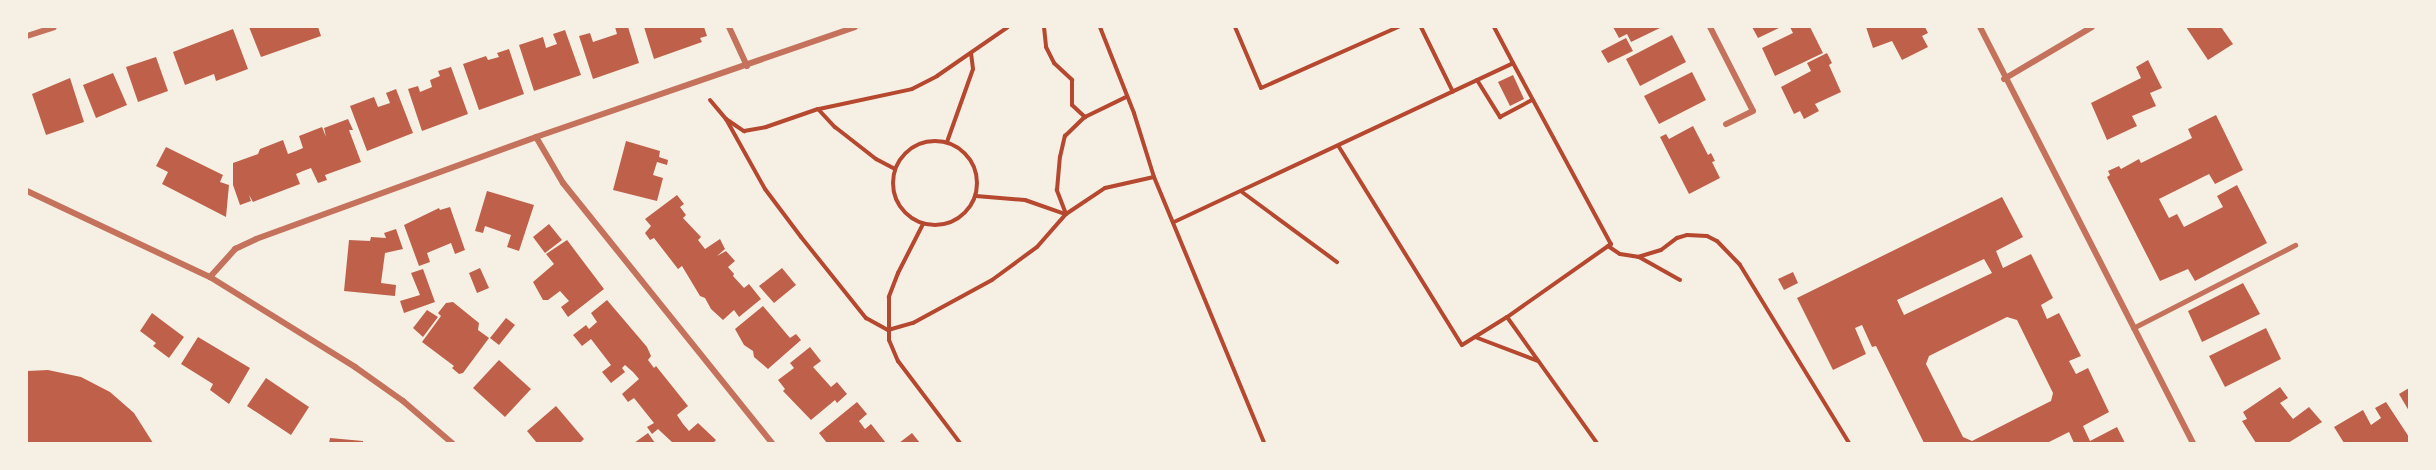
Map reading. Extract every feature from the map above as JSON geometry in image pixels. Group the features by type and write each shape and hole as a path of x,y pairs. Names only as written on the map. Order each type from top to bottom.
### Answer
{"street":[{"path":"27,36 54,27"},
{"path":"729,27 747,66"},
{"path":"210,277 235,249 256,239 536,137 855,27"},
{"path":"1710,27 1753,111 1726,124"},
{"path":"1980,27 2004,79 2193,443"},
{"path":"2004,79 2092,27"},
{"path":"536,137 570,192 772,443"},
{"path":"27,191 210,277 355,367 403,401 452,443"}],"lane":[{"path":"2133,328 2295,245"}],"path":[{"path":"726,119 744,131 766,127 818,109 912,89 1008,27"},
{"path":"1044,27 1046,47 1054,63 1072,80 1072,105 1085,117"},
{"path":"1100,27 1145,144 1154,177 1264,443"},
{"path":"1234,27 1262,88 1398,27"},
{"path":"1421,27 1453,92"},
{"path":"1339,147 1462,345 1611,244 1494,27"},
{"path":"947,142 973,69 971,53"},
{"path":"1174,222 1339,147 1513,63"},
{"path":"1478,80 1500,117 1532,100"},
{"path":"1066,214 1057,190 1060,157 1065,136 1085,117 1126,97"},
{"path":"710,100 726,119 758,180 795,229 866,318 888,330 913,323 992,280 1036,247 1066,214 1105,189 1154,177"},
{"path":"818,109 835,127 876,159 895,169"},
{"path":"928,141 947,142 967,155 974,166 978,181 976,196 966,212 955,221 933,225 923,224 908,216 898,204 893,190 895,169 911,148 928,141"},
{"path":"1241,192 1337,262"},
{"path":"976,196 1025,200 1066,214"},
{"path":"923,224 898,273 889,297 889,340 898,361 960,443"},
{"path":"1638,257 1661,250 1677,238 1688,235 1707,236 1717,241 1740,266 1849,443"},
{"path":"1608,246 1620,255 1638,257 1680,280"},
{"path":"1507,316 1597,443"},
{"path":"1474,337 1540,362"}],"building":[{"path":"249,27 318,27 321,36 261,57"},
{"path":"615,27 628,27 639,63 593,79 579,36 590,33 593,42 617,34"},
{"path":"644,27 704,27 707,36 700,38 702,42 654,59"},
{"path":"1613,27 1662,27 1631,42 1627,34 1619,38"},
{"path":"1752,27 1781,27 1758,38"},
{"path":"1790,27 1810,27 1823,53 1775,76 1762,48 1793,33"},
{"path":"1866,27 1925,27 1928,33 1922,36 1928,47 1902,60 1892,41 1873,48"},
{"path":"2186,27 2221,27 2233,44 2208,60"},
{"path":"233,29 248,69 216,81 214,74 185,85 173,52"},
{"path":"565,30 581,75 534,91 519,45 543,37 546,48 557,44 553,34"},
{"path":"1672,35 1686,62 1640,86 1626,59"},
{"path":"1626,38 1633,51 1608,63 1601,51"},
{"path":"509,49 524,94 479,110 463,64 486,56 488,60 499,57 497,53"},
{"path":"1827,53 1832,63 1829,65 1841,92 1815,104 1819,111 1804,119 1800,111 1794,114 1781,87 1811,71 1807,63"},
{"path":"156,57 168,91 138,102 126,67"},
{"path":"2148,60 2162,88 2150,93 2156,106 2132,116 2137,126 2107,140 2091,103 2141,78 2136,67"},
{"path":"451,67 468,114 422,131 408,89 418,86 420,92 432,87 430,80 440,76 438,71"},
{"path":"1692,72 1706,100 1659,124 1644,96"},
{"path":"113,73 127,105 96,118 83,85"},
{"path":"1513,75 1524,99 1510,106 1498,82"},
{"path":"70,78 84,122 46,135 32,94"},
{"path":"396,89 413,133 367,151 350,106 374,97 378,107 390,103 386,93"},
{"path":"2216,115 2243,170 2215,184 2209,174 2159,199 2169,218 2177,214 2184,227 2223,207 2217,196 2237,185 2267,243 2195,281 2188,269 2160,281 2107,177 2110,175 2108,171 2119,166 2121,169 2139,159 2141,163 2192,138 2188,129"},
{"path":"348,119 353,130 349,130 361,162 325,175 327,180 318,183 311,168 296,174 300,184 253,202 249,195 251,201 240,205 233,185 233,163 258,154 260,149 283,140 288,154 296,151 303,148 299,136 322,127 326,137 324,128"},
{"path":"1693,126 1708,155 1711,153 1715,161 1712,162 1720,178 1689,194 1660,137 1666,134 1669,139"},
{"path":"626,141 660,151 659,157 668,160 667,165 657,162 653,175 663,178 657,201 613,190"},
{"path":"166,147 223,175 220,182 229,185 226,217 162,184 168,172 156,166"},
{"path":"487,191 534,205 519,251 507,247 511,235 485,226 483,233 475,231"},
{"path":"677,195 684,204 680,207 686,215 683,218 701,237 698,240 705,249 720,239 725,249 717,256 726,251 735,261 728,267 734,274 733,276 744,288 749,284 761,299 739,317 734,310 723,320 711,309 705,298 700,296 682,266 678,269 654,238 650,240 645,233 651,226 645,219"},
{"path":"2002,197 2023,237 1996,251 2003,268 2031,254 2053,298 2041,305 2047,319 2059,313 2081,356 2069,361 2076,374 2088,368 2109,412 2083,426 2090,441 2117,427 2125,443 2074,443 2069,432 2047,443 1924,443 1876,346 1872,347 1862,325 1855,328 1866,354 1833,370 1797,298","holes":["1984,259 1992,273 1904,315 1897,300","2007,317 2017,320 2053,393 2051,401 1972,441 1963,437 1926,364 1929,356"]},
{"path":"450,207 465,250 455,254 451,243 427,253 430,262 419,266 404,225 439,208 440,210"},
{"path":"549,224 562,240 545,253 533,237"},
{"path":"396,229 403,249 385,253 381,283 396,285 395,296 344,291 349,240 370,241 371,237 386,238 384,233"},
{"path":"567,240 604,289 568,317 561,307 569,301 560,291 548,300 543,300 533,282 554,264 546,254"},
{"path":"480,268 489,288 477,293 469,273"},
{"path":"782,268 796,285 774,303 759,286"},
{"path":"423,269 435,302 404,313 400,301 420,295 411,273"},
{"path":"1793,272 1798,283 1784,290 1778,279"},
{"path":"2243,283 2260,314 2202,342 2188,311"},
{"path":"607,300 647,347 651,356 648,360 654,368 656,366 688,406 677,415 683,424 689,431 698,423 716,440 713,443 673,443 658,429 652,434 647,427 654,423 634,398 628,402 622,394 639,379 625,365 622,368 625,372 611,383 602,372 611,365 591,339 582,346 573,335 586,325 589,329 597,322 591,313"},
{"path":"453,302 479,323 478,330 489,338 463,373 459,374 452,368 454,366 422,342 441,316 438,313 446,303"},
{"path":"763,306 790,338 796,334 801,340 768,369 754,357 753,351 744,345 735,329"},
{"path":"427,310 438,317 423,337 413,328"},
{"path":"152,313 184,337 169,358 153,346 156,343 140,331"},
{"path":"506,318 515,325 499,345 490,338"},
{"path":"2266,328 2281,359 2225,387 2209,356"},
{"path":"198,337 250,368 229,404 210,390 213,384 181,364"},
{"path":"810,347 821,361 813,367 831,387 837,382 847,394 837,403 835,400 811,420 783,391 785,389 778,380 794,368 790,363"},
{"path":"499,360 531,389 505,417 473,388"},
{"path":"48,370 81,377 110,392 134,413 153,443 27,443 27,371"},
{"path":"266,378 309,407 291,435 247,406"},
{"path":"2280,387 2288,398 2280,403 2293,419 2309,407 2322,422 2288,443 2256,443 2242,421 2247,419 2243,412"},
{"path":"2409,388 2409,411 2399,394"},
{"path":"857,402 867,414 859,421 865,429 871,424 886,443 827,443 819,433"},
{"path":"2386,402 2409,437 2409,443 2344,443 2334,427 2363,410 2371,425 2381,418 2375,408"},
{"path":"556,406 584,439 580,443 537,443 527,431"},
{"path":"648,433 655,443 634,443"},
{"path":"912,433 920,443 899,443"},
{"path":"330,438 363,441 363,443 329,443"}]}
